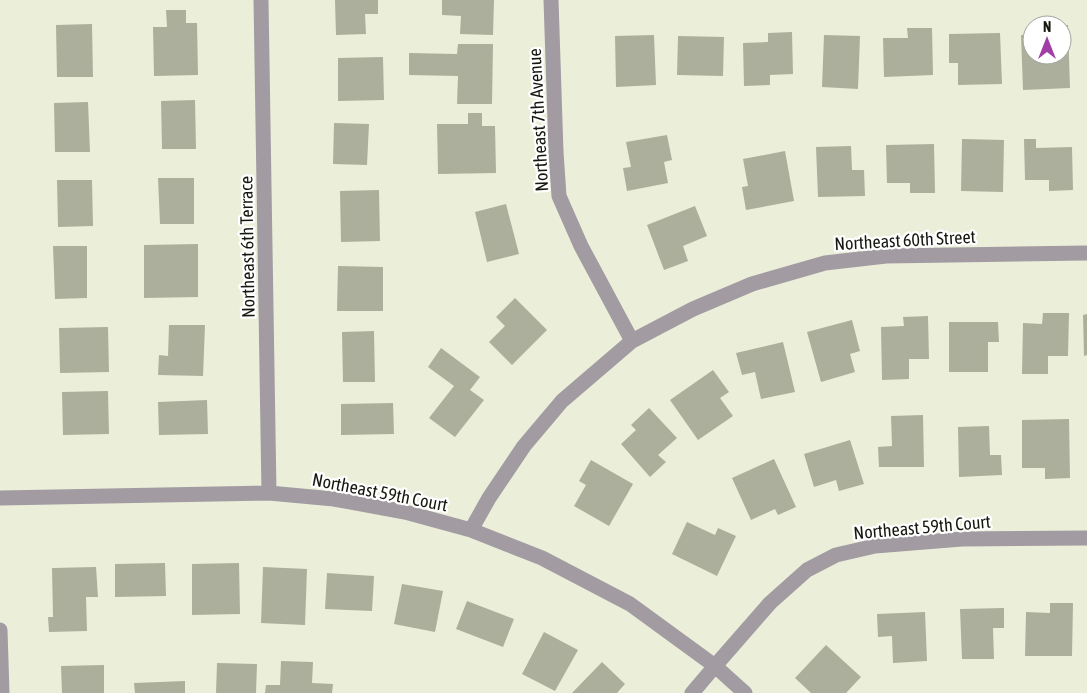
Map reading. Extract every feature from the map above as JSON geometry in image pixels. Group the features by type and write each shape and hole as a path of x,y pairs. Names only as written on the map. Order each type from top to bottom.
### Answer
{"street":[{"name":"Northeast 6th Terrace","path":"261,0 269,493"},
{"name":"Northeast 7th Avenue","path":"551,0 559,196 581,246 632,340"},
{"name":"Northeast 60th Street","path":"471,530 524,446 562,401 632,340 693,309 752,284 825,264 886,256 1087,254"},
{"name":"Northeast 59th Court","path":"0,498 269,493 334,499 405,512 471,530 542,558 630,604 715,666"},
{"name":"Northeast 59th Court","path":"692,693 770,603 807,570 836,555 875,546 962,539 1087,538"},
{"path":"0,630 2,693"},
{"path":"715,666 745,693"}],"building":[{"path":"335,0 378,0 378,14 365,14 366,34 336,35"},
{"path":"442,0 494,0 493,35 460,34 461,16 442,15"},
{"path":"166,10 186,10 186,23 197,23 198,75 154,76 153,27 167,27"},
{"path":"92,24 93,77 57,77 56,25"},
{"path":"907,28 932,28 933,75 884,77 883,38 908,38"},
{"path":"792,32 793,74 770,75 770,85 744,86 743,43 768,42 768,33"},
{"path":"1000,33 1002,84 958,85 958,63 949,63 949,34"},
{"path":"654,35 656,85 616,87 615,36"},
{"path":"824,35 860,36 858,89 822,87"},
{"path":"678,36 724,37 723,76 677,75"},
{"path":"458,44 493,44 492,104 457,104 458,76 409,75 409,53 457,54"},
{"path":"383,57 384,100 338,101 338,58"},
{"path":"1022,65 1069,65 1070,88 1023,90"},
{"path":"195,100 196,149 162,149 161,101"},
{"path":"88,102 90,152 55,152 54,103"},
{"path":"468,113 482,113 482,126 495,126 496,173 438,174 437,124 468,124"},
{"path":"334,123 369,124 367,165 333,164"},
{"path":"667,135 672,160 664,162 668,183 627,191 623,168 631,167 626,142"},
{"path":"962,139 1004,140 1003,192 961,191"},
{"path":"1024,139 1036,139 1036,148 1072,147 1073,190 1049,191 1049,180 1025,180"},
{"path":"934,144 935,193 910,193 910,183 887,183 886,145"},
{"path":"851,146 852,170 864,170 865,196 818,197 816,147"},
{"path":"785,151 794,201 746,210 742,187 748,186 743,159"},
{"path":"158,178 194,178 194,224 160,224"},
{"path":"57,180 92,180 93,226 58,227"},
{"path":"379,190 380,241 341,242 340,191"},
{"path":"506,204 519,254 487,262 475,212"},
{"path":"695,206 707,236 683,246 688,261 664,270 647,225"},
{"path":"198,244 198,297 144,298 144,245"},
{"path":"53,246 87,246 87,298 55,299"},
{"path":"338,266 383,267 383,311 337,311"},
{"path":"515,298 547,330 512,365 489,342 505,326 496,317"},
{"path":"1043,313 1069,313 1068,356 1048,356 1048,374 1022,374 1023,323 1042,324"},
{"path":"1087,314 1087,355 1084,356 1083,315"},
{"path":"928,316 929,359 909,359 909,379 882,380 881,327 904,326 903,317"},
{"path":"852,320 860,351 850,354 855,372 821,382 807,332"},
{"path":"949,322 998,322 999,342 988,342 988,372 949,372"},
{"path":"169,325 205,325 203,376 158,375 159,355 168,356"},
{"path":"108,327 109,372 60,373 59,328"},
{"path":"374,331 375,382 343,382 342,332"},
{"path":"783,342 795,392 761,399 755,372 742,375 736,353"},
{"path":"441,348 480,377 470,390 484,400 455,437 429,418 454,386 428,367"},
{"path":"713,370 729,392 720,398 733,416 698,440 670,400"},
{"path":"108,391 109,434 63,435 62,392"},
{"path":"207,400 208,434 159,435 158,402"},
{"path":"393,403 394,434 341,435 341,404"},
{"path":"649,408 677,438 658,455 666,462 650,477 621,444 636,430 631,425"},
{"path":"923,415 924,467 879,467 878,447 892,446 891,416"},
{"path":"1069,419 1070,478 1045,479 1045,468 1022,468 1022,420"},
{"path":"989,426 990,455 1001,455 1002,475 959,477 958,427"},
{"path":"850,440 864,484 839,491 836,480 814,487 804,454"},
{"path":"774,459 796,507 778,515 775,509 751,520 732,478"},
{"path":"591,460 633,484 609,526 574,506 586,485 579,481"},
{"path":"687,522 715,535 718,528 736,536 717,576 672,554"},
{"path":"165,563 166,596 115,597 115,564"},
{"path":"239,563 240,614 192,615 192,564"},
{"path":"96,567 98,597 86,597 87,631 49,632 48,617 53,617 52,568"},
{"path":"263,567 307,569 305,625 261,623"},
{"path":"327,573 374,576 372,611 325,609"},
{"path":"402,584 443,591 435,632 394,624"},
{"path":"467,601 514,619 503,647 456,629"},
{"path":"1050,603 1073,603 1072,656 1025,656 1026,612 1050,613"},
{"path":"1004,608 1004,628 993,628 994,659 962,659 960,609"},
{"path":"925,612 927,661 893,663 892,636 878,637 877,614"},
{"path":"544,632 578,650 555,691 522,674"},
{"path":"826,645 861,677 846,693 811,693 795,678"},
{"path":"281,661 313,662 312,683 333,684 332,693 265,693 266,685 280,685"},
{"path":"602,662 625,684 617,693 572,693"},
{"path":"217,663 257,664 256,693 216,693"},
{"path":"104,665 104,693 62,693 61,666"},
{"path":"185,681 185,693 135,693 134,683"}]}
